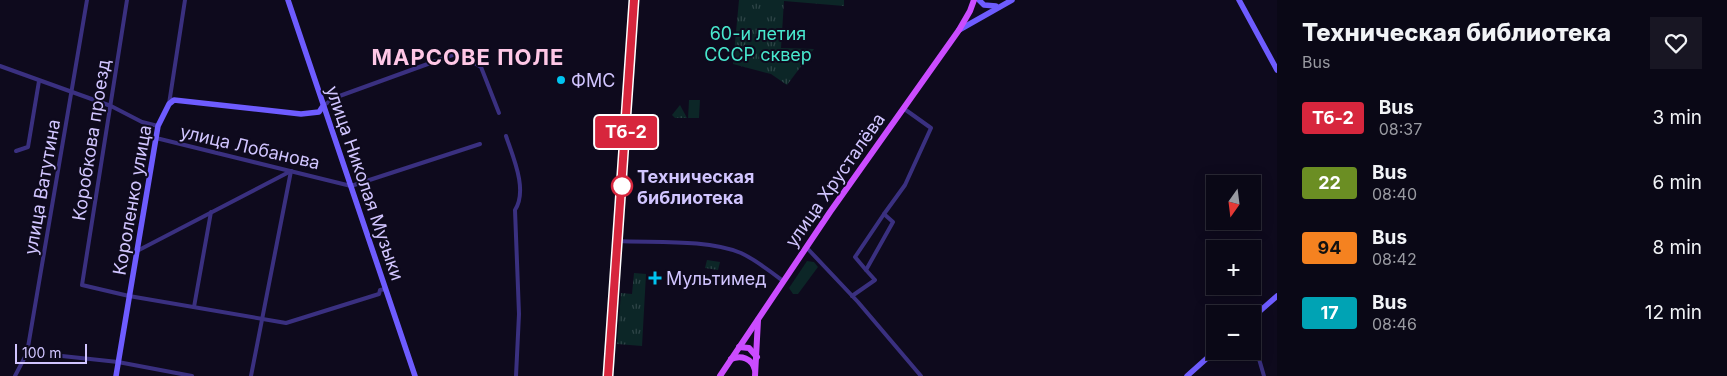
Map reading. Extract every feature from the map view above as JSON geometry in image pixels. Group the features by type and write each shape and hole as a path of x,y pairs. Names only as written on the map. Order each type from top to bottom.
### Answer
{"main road":[{"path":"608,376 634,0"},
{"name":"улица Хрусталёва","path":"720,376 903,108 959,30 974,0"},
{"path":"755,374 758,320"},
{"path":"739,347 749,348 756,357"},
{"path":"731,359 744,358 754,366 755,374"}],"street":[{"name":"улица Ватутина","path":"15,376 27,353 41,278 52,201 73,92 87,0"},
{"name":"Коробкова проезд","path":"127,0 82,285 129,296"},
{"name":"Короленко улица","path":"116,376 158,126 168,104 185,0"},
{"name":"улица Николая Музыки","path":"288,0 414,376"},
{"path":"979,0 991,8 1012,0"},
{"path":"1239,0 1277,70"},
{"path":"959,30 1003,4"},
{"path":"970,11 976,13 990,12"},
{"path":"168,104 174,100 300,114 318,112 334,98 458,53 480,67 499,113"},
{"name":"улица Лобанова","path":"0,66 111,106 142,122 158,126"},
{"path":"16,151 28,147 39,81"},
{"path":"852,296 875,280 856,257 905,185 930,128 903,108"},
{"path":"506,136 519,182 520,202 515,210 519,314 516,376"},
{"name":"улица Лобанова","path":"156,138 351,186"},
{"path":"351,186 480,144"},
{"path":"137,251 292,170"},
{"path":"251,376 292,170"},
{"path":"194,307 211,212"},
{"path":"866,270 893,222 884,214"},
{"path":"617,241 704,246 727,250 750,258 783,282"},
{"path":"807,248 852,296 921,376"},
{"path":"129,296 286,323 379,294 380,290 386,289"},
{"path":"1261,310 1277,296"},
{"path":"62,356 118,362 192,376"},
{"path":"1187,376 1206,359"},
{"path":"1259,360 1264,376"}],"green space":[{"name":"60-и летия СССР сквер","path":"739,0 844,0 844,6 784,1 781,48 814,49 787,85 771,74 733,64"},
{"path":"689,100 700,100 699,118 688,118"},
{"path":"680,105 687,118 675,118 672,115"},
{"path":"714,176 729,176 729,184 714,184"},
{"path":"707,260 720,262 718,270 705,268"},
{"path":"807,261 814,262 818,267 798,294 793,294 789,288"},
{"path":"634,273 646,274 642,346 617,344 621,293 632,294"}],"bus line":[{"name":"Тб-2","path":"608,376 630,89 634,0"}],"place":[{"name":"ФМС","path":"561,80"},
{"name":"Техническая библиотека","path":"622,186"},
{"name":"Мультимед","path":"655,278"}],"district":[{"name":"МАРСОВЕ ПОЛЕ","path":"468,57"}]}
